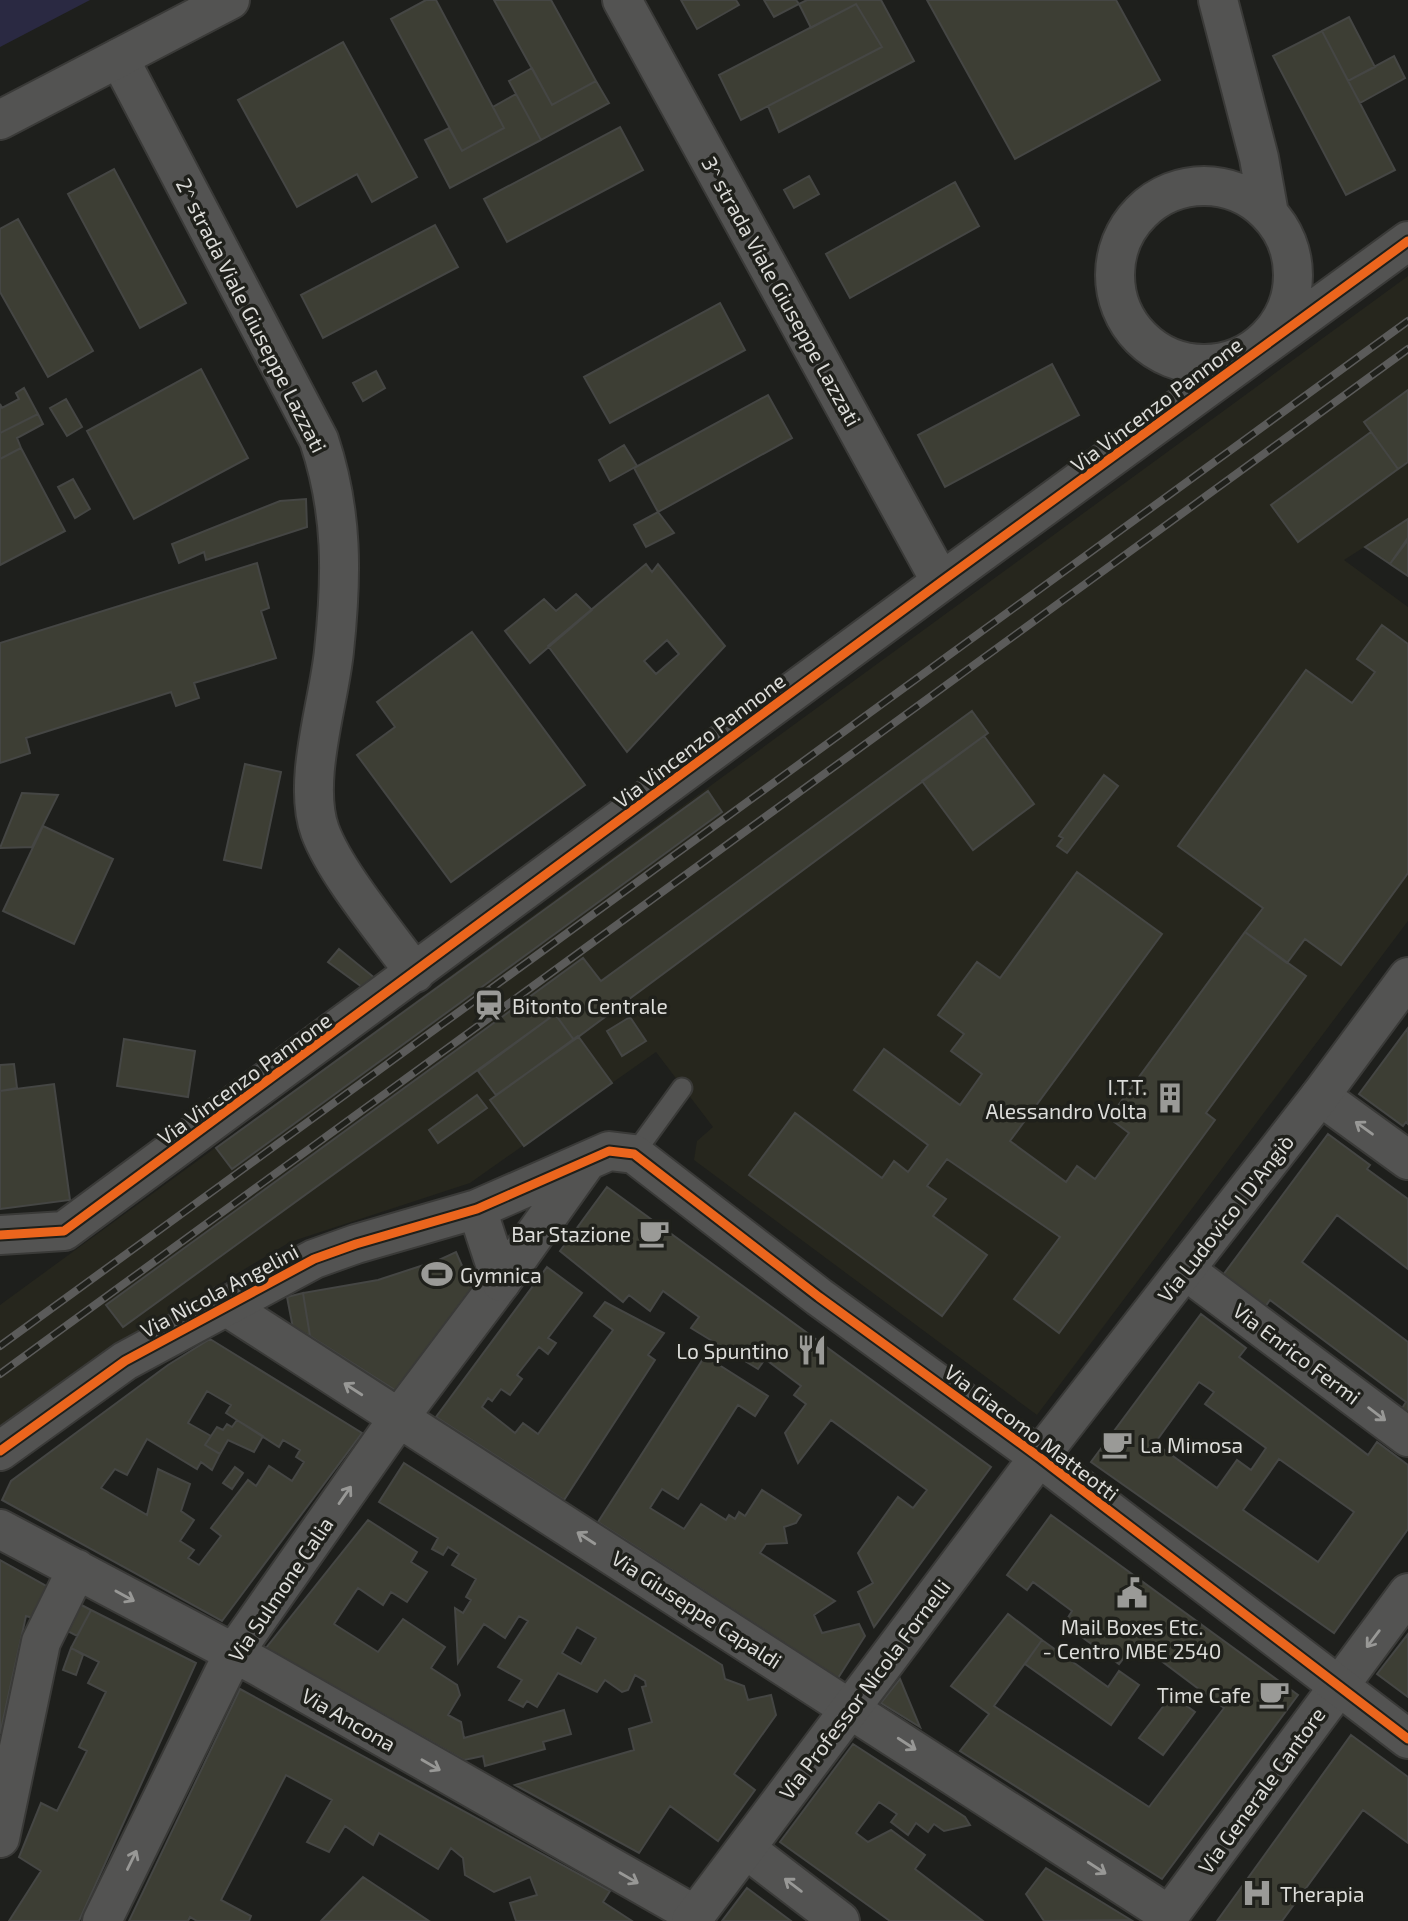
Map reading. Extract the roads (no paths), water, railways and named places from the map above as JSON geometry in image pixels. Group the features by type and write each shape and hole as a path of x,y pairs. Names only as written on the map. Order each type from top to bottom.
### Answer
{"street":[{"path":"0,120 230,0"},
{"name":"3^ strada Viale Giuseppe Lazzati","path":"622,0 941,582"},
{"path":"1218,0 1259,158 1269,214"},
{"name":"2^ strada Viale Giuseppe Lazzati","path":"119,58 319,440 334,483 340,543 334,651 314,799 318,819 334,858 415,973"},
{"path":"1192,186 1220,187 1247,196 1269,214 1285,237 1293,264 1292,293 1280,321 1261,346 1233,359 1202,364 1172,359 1146,343 1126,320 1115,291 1115,260 1124,233 1141,211 1173,192 1192,186"},
{"name":"Via Vincenzo Pannone","path":"0,1235 64,1231 941,582 1061,497 1261,346 1408,241"},
{"name":"Via Ludovico I D'Angiò","path":"1039,1457 1320,1097 1408,977"},
{"path":"1320,1097 1408,1160"},
{"name":"Via Nicola Angelini","path":"0,1451 125,1361 224,1305 324,1255 477,1209 609,1151 634,1154"},
{"name":"Via Giacomo Matteotti","path":"634,1154 819,1297 1039,1457 1408,1739"},
{"name":"Via Sulmone Calia","path":"102,1921 233,1654 398,1419 501,1282 588,1159"},
{"path":"477,1209 501,1282"},
{"name":"Via Enrico Fermi","path":"1185,1270 1408,1437"},
{"name":"Via Giuseppe Capaldi","path":"224,1305 398,1419 850,1706 1167,1918"},
{"name":"Via Professor Nicola Fornelli","path":"693,1918 1039,1457"},
{"name":"Via Ancona","path":"0,1529 233,1654 693,1918"},
{"path":"0,1838 41,1642 77,1569"},
{"name":"Via Generale Cantore","path":"1167,1918 1408,1593"},
{"path":"746,1849 840,1921"}],"lane":[{"path":"634,1154 682,1088"}],"railway":[{"path":"0,1346 1408,321"},
{"path":"0,1374 1408,349"}],"place":[{"name":"Bitonto Centrale","path":"489,1005"},
{"name":"I.T.T. Alessandro Volta","path":"1170,1098"},
{"name":"Bar Stazione","path":"654,1233"},
{"name":"Gymnica","path":"437,1274"},
{"name":"Lo Spuntino","path":"812,1350"},
{"name":"La Mimosa","path":"1117,1444"},
{"name":"Mail Boxes Etc. - Centro MBE 2540","path":"1132,1593"},
{"name":"Time Cafe","path":"1274,1694"},
{"name":"Therapia","path":"1257,1893"}]}
